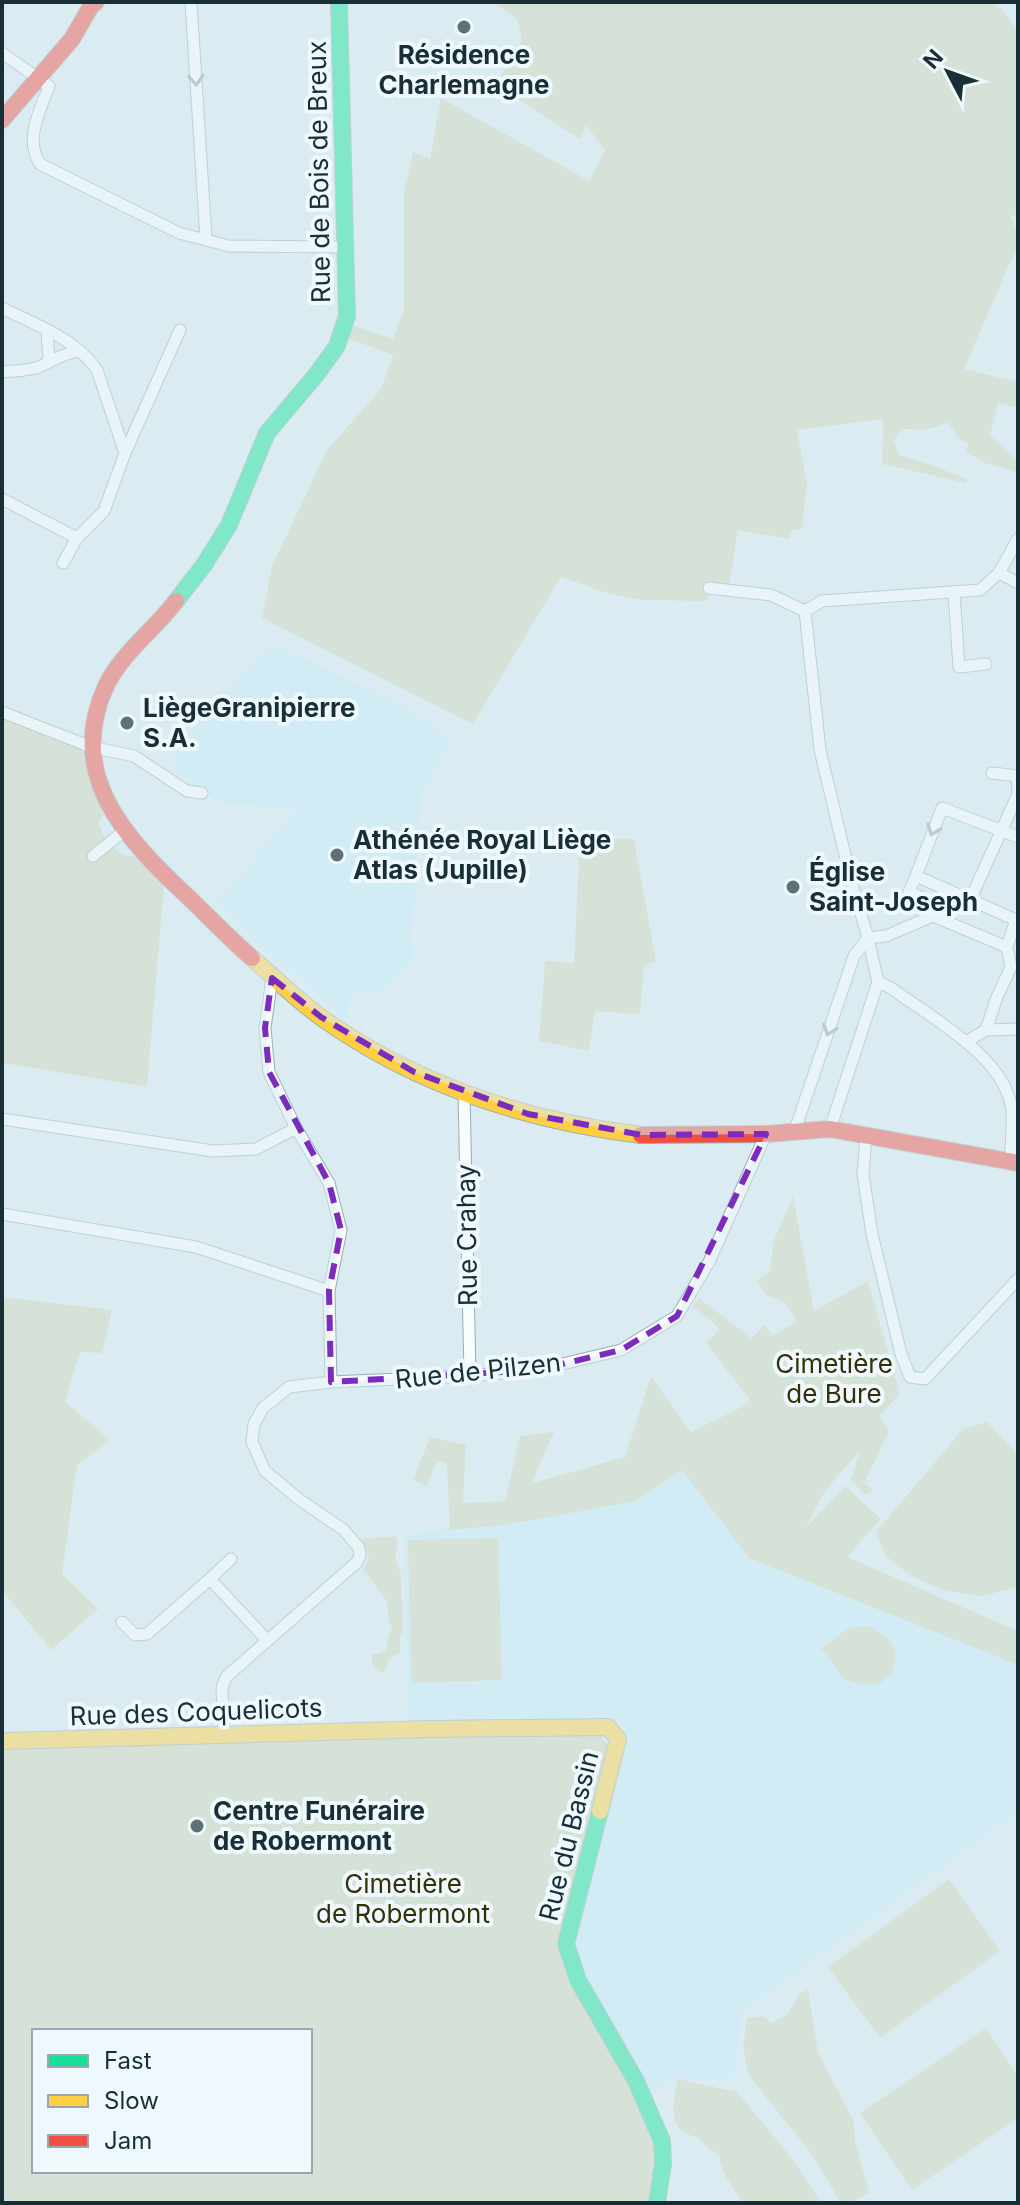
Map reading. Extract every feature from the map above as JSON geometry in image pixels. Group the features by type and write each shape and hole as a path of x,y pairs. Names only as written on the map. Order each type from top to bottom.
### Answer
{"street":[{"path":"2,120 72,39 96,2"},
{"path":"191,2 206,239"},
{"name":"Rue de Bois de Breux","path":"339,2 347,316 337,346 267,433 229,525 204,565 107,684 94,722 91,747 104,796 124,831 156,867 272,978 321,1017 414,1072 464,1093 528,1114 600,1130 642,1135 766,1134 830,1129 1014,1162"},
{"path":"2,53 49,86 33,130 33,154 40,164 179,233 229,246 346,247"},
{"path":"2,308 65,339 89,359 97,370 125,453"},
{"path":"47,330 49,360"},
{"path":"63,563 77,538 104,511 125,453 180,330"},
{"path":"2,372 38,367 65,353 79,351"},
{"path":"112,414 129,424 140,421"},
{"path":"2,499 77,538"},
{"path":"805,611 822,601 980,590 999,573 1018,539"},
{"path":"999,573 1018,583"},
{"path":"709,588 771,595 805,611"},
{"path":"954,593 959,667 986,664"},
{"path":"805,611 820,750 878,982 830,1129"},
{"path":"2,712 91,747 134,756 187,791 202,793"},
{"path":"795,1130 854,956 868,938 886,936 970,900 1018,794 1017,776 992,773"},
{"path":"949,910 909,892 942,808 1018,837"},
{"path":"93,856 124,831"},
{"path":"916,876 1016,920 1007,947 1011,967 986,1030"},
{"path":"933,916 1007,947"},
{"path":"272,978 265,1028 269,1072 296,1128 329,1183 341,1230 329,1291 331,1382"},
{"path":"878,982 967,1041 998,1074 1012,1109 1014,1162"},
{"path":"967,1041 986,1030 1018,1029"},
{"name":"Rue Crahay","path":"464,1093 470,1376"},
{"path":"2,1119 213,1151 256,1149 296,1128"},
{"name":"Rue de Pilzen","path":"267,1640 356,1563 360,1556 359,1548 344,1530 265,1471 252,1442 254,1424 263,1408 289,1387 537,1370 621,1350 677,1316 709,1262 766,1134"},
{"path":"866,1136 863,1174 872,1234 901,1354 910,1377 925,1379 1018,1279"},
{"path":"2,1214 196,1247 329,1291"},
{"path":"122,1622 135,1635 147,1634 231,1559"},
{"path":"210,1579 267,1640 226,1677 222,1688 224,1735"},
{"name":"Rue du Bassin","path":"391,1730 608,1727 618,1739 566,1944 578,1980 636,2081 662,2141 663,2164 657,2203"},
{"name":"Rue des Coquelicots","path":"2,1741 391,1730"}],"highlighted area":[{"path":"272,978 321,1017 414,1072 528,1114 642,1135 766,1134 677,1316 621,1350 537,1370 331,1382 329,1291 341,1230 329,1183 269,1072 265,1028"}],"shaded area":[{"name":"Athénée Royal Liège Atlas (Jupille)","path":"273,644 404,706 451,742 421,795 411,938 414,961 382,993 349,994 346,1020 217,903 297,808 220,803 171,769 195,726"},
{"path":"682,1469 749,1558 1018,1665 1018,1811 741,2012 736,2070 726,2079 702,2080 676,2075 647,2094 582,1979 572,1948 620,1742 626,1729 619,1722 598,1721 406,1726 405,1534 505,1525 635,1501"}],"green space":[{"path":"493,2 993,2 1003,10 1018,33 1018,214 1011,217 1018,241 964,369 1018,382 1018,408 998,403 990,435 1018,461 1018,475 966,452 968,444 959,439 948,422 930,429 901,429 894,441 899,455 968,479 966,483 882,464 883,419 797,430 807,484 802,529 791,530 789,539 738,530 729,586 711,583 707,601 642,600 610,594 561,577 473,724 262,618 272,566 327,450 381,389 393,355 347,338 351,325 393,339 404,309 404,194 413,152 430,159 441,98 589,181 605,150 586,125 580,139 496,85 522,40 518,20"},
{"path":"2,717 83,750 104,815 99,822 103,834 116,850 134,856 164,885 147,1087 2,1063"},
{"path":"580,838 634,839 656,962 644,965 640,1014 595,1011 589,1051 539,1041 545,961 574,963"},
{"name":"Cimetière de Bure","path":"793,1196 814,1311 868,1281 900,1394 879,1416 889,1431 864,1483 874,1490 865,1495 851,1480 860,1451 825,1491 805,1529 845,1486 881,1519 847,1557 1018,1631 1018,1665 749,1558 682,1470 636,1501 505,1525 450,1530 447,1464 437,1461 427,1486 413,1480 430,1437 466,1445 463,1503 505,1501 520,1436 554,1432 532,1483 625,1457 651,1376 691,1432 742,1407 750,1400 706,1343 720,1330 692,1306 699,1298 751,1338 765,1325 772,1336 797,1321 785,1303 765,1294 757,1280 770,1271 774,1240"},
{"path":"2,1297 112,1310 102,1353 80,1352 65,1402 110,1440 77,1465 62,1574 98,1609 51,1650 2,1590"},
{"path":"987,1422 1018,1455 1018,1587 982,1596 945,1591 911,1576 886,1556 876,1532 963,1429"},
{"path":"396,1536 398,1545 395,1556 401,1576 403,1630 400,1652 389,1660 387,1669 382,1673 373,1666 372,1655 386,1651 392,1625 389,1623 387,1602 363,1571 369,1558 362,1539"},
{"path":"498,1538 502,1680 411,1683 408,1540"},
{"path":"868,1626 883,1635 894,1650 892,1674 877,1685 844,1679 821,1648 849,1628"},
{"name":"Cimetière de Robermont","path":"598,1733 608,1745 562,1923 560,1952 568,1980 611,2051 653,2135 656,2152 651,2203 2,2203 2,1746"},
{"path":"949,1879 1000,1951 880,2038 828,1967"},
{"path":"808,1990 818,2052 854,2122 855,2142 869,2193 848,2203 841,2203 811,2153 749,2076 743,2047 747,2018 762,2016 772,2023 788,2014 799,1994"},
{"path":"986,2028 1018,2076 1018,2118 912,2190 860,2113"},
{"path":"678,2079 737,2092 795,2162 820,2201 743,2203 724,2174 719,2156 676,2123 673,2107"}],"traffic: fast":[{"path":"176,601 229,525 267,433 337,346 347,316 339,2"},
{"path":"600,1811 566,1944 578,1980 636,2081 662,2141 663,2164 657,2203"}],"traffic: slow":[{"path":"252,958 322,1018 358,1042 434,1081 557,1120 641,1135"},
{"path":"2,1741 608,1727 618,1739 600,1811"}],"traffic: jam":[{"path":"2,120 72,39 96,2"},
{"path":"176,601 129,652 106,686 95,718 93,748 97,776 108,802 142,851 252,958"},
{"path":"641,1135 766,1134 830,1129 1018,1163"}],"place":[{"name":"Résidence Charlemagne","path":"464,27"},
{"name":"LiègeGranipierre S.A.","path":"127,723"},
{"name":"Athénée Royal Liège Atlas (Jupille)","path":"337,855"},
{"name":"Église Saint-Joseph","path":"793,887"},
{"name":"Centre Funéraire de Robermont","path":"197,1826"}]}
